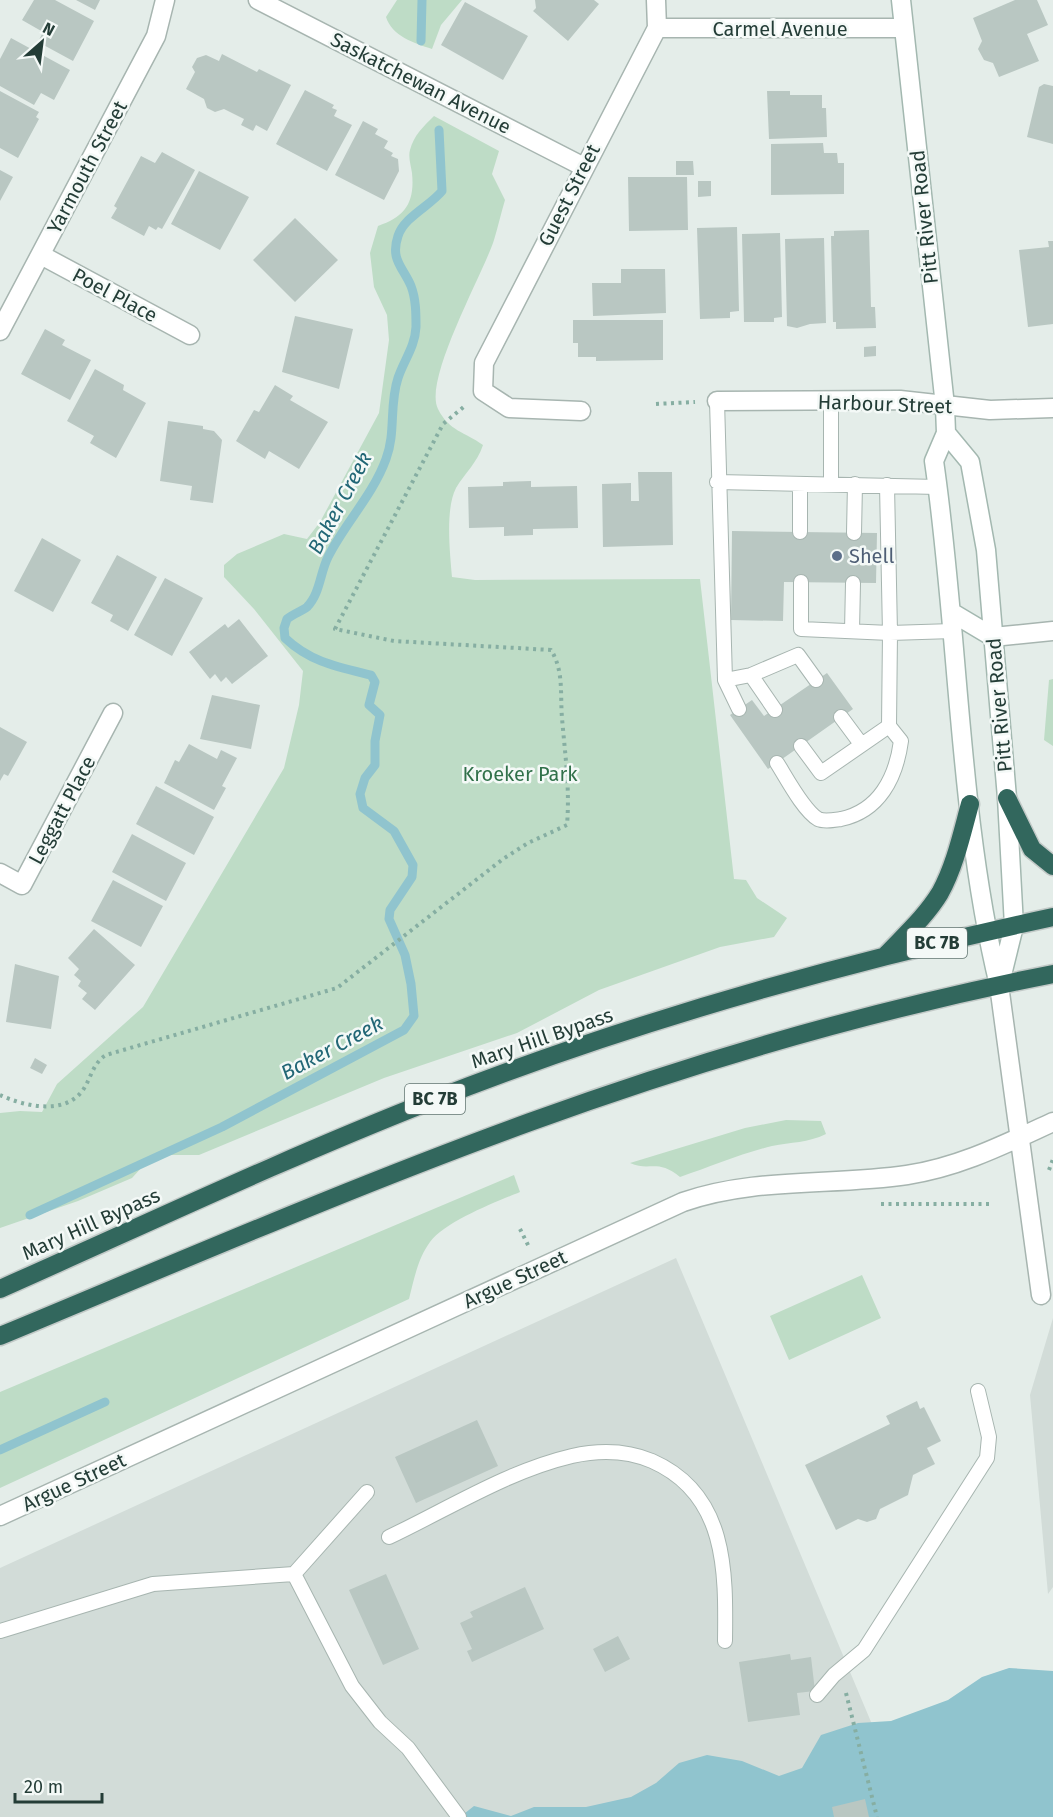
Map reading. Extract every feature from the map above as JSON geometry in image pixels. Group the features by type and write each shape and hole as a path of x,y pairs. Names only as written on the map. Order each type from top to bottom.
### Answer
{"highway":[{"path":"1007,798 1032,849 1053,866"},
{"path":"888,954 920,920 940,893 954,859 970,804"},
{"name":"Mary Hill Bypass","path":"0,1289 322,1145 537,1062 701,1007 888,954 1053,917"},
{"path":"0,1336 342,1195 528,1122 693,1066 848,1022 1053,974"}],"street":[{"name":"Yarmouth Street","path":"0,331 156,36 165,0"},
{"name":"Saskatchewan Avenue","path":"258,0 584,167"},
{"name":"Guest Street","path":"483,392 484,363 657,28 656,0"},
{"name":"Pitt River Road","path":"901,0 945,406 946,433 934,461 970,804 986,932 999,985 1041,1295"},
{"name":"Carmel Avenue","path":"657,28 903,28"},
{"name":"Poel Place","path":"41,255 190,335"},
{"path":"483,392 509,408 580,411"},
{"name":"Harbour Street","path":"717,402 900,400 990,410 1053,408"},
{"name":"Pitt River Road","path":"946,433 970,462 986,550 1007,798 1014,926 999,985"},
{"path":"951,612 993,637 1053,631"},
{"name":"Leggatt Place","path":"0,873 22,885 113,712"},
{"name":"Argue Street","path":"0,1516 684,1202 705,1195 752,1186 856,1181 925,1172 969,1160 1053,1122"}],"lane":[{"path":"831,401 831,484"},
{"path":"717,402 717,482 725,681 740,709"},
{"path":"717,482 938,487"},
{"path":"800,484 800,532"},
{"path":"854,533 855,484"},
{"path":"777,763 807,808 819,819 833,821 858,815 880,797 898,762 901,741 889,726 887,485"},
{"path":"801,582 801,629 890,633 953,631"},
{"path":"852,631 853,583"},
{"path":"725,681 752,675 798,655 816,680"},
{"path":"752,675 775,710"},
{"path":"842,717 861,744"},
{"path":"801,746 821,773 889,726"},
{"path":"817,1695 834,1675 864,1650 984,1463 990,1448 978,1391"},
{"path":"389,1537 526,1470 572,1456 606,1450 641,1456 669,1468 685,1481 705,1505 722,1555 726,1581 725,1641"},
{"path":"0,1631 153,1584 294,1574 367,1492"},
{"path":"294,1574 352,1686 380,1722 408,1748 459,1817"}],"path":[{"path":"0,1095 38,1106 66,1102 81,1092 100,1059 106,1054 337,988 503,859 528,843 567,825 570,787 561,715 561,681 557,659 551,650 394,641 335,629 443,424 483,392"},
{"path":"656,404 717,402"},
{"path":"520,1229 533,1255"},
{"path":"843,1684 876,1817"}],"shaded area":[{"path":"676,1258 911,1817 0,1817 0,1568"},
{"path":"1053,1318 1053,1587 1048,1594 1030,1395"}],"green space":[{"path":"397,0 462,0 441,25 432,49 404,38 389,24 386,17"},
{"name":"Kroeker Park","path":"434,116 499,151 492,174 505,200 488,256 446,352 436,395 438,409 447,422 483,445 474,463 456,488 450,508 452,577 475,580 700,579 734,879 746,880 757,898 787,918 774,937 720,947 599,990 517,1033 384,1078 199,1155 153,1155 132,1178 78,1201 0,1228 0,1113 42,1112 57,1084 143,1007 284,768 299,705 303,671 254,609 224,577 224,565 237,554 284,534 307,539 320,522 379,413 389,340 387,315 374,287 370,253 378,226 395,218 410,201 413,184 410,150 416,136"},
{"path":"1053,679 1053,746 1044,740 1049,680"},
{"path":"786,1120 821,1121 826,1134 806,1141 760,1149 680,1177 665,1168 630,1163 745,1128"},
{"path":"514,1175 520,1192 459,1220 437,1234 430,1242 419,1262 409,1299 0,1488 0,1392"},
{"path":"862,1275 881,1318 789,1360 770,1316"}],"water":[{"path":"1009,1668 1053,1671 1053,1817 460,1817 474,1806 511,1816 534,1807 586,1807 631,1797 656,1783 679,1763 707,1755 742,1761 779,1776 802,1768 821,1735 858,1723 891,1721 948,1700 982,1677"}],"building":[{"path":"34,0 55,0 94,21 73,61 38,42 43,32 22,20"},
{"path":"76,0 100,0 95,10"},
{"path":"535,0 594,0 599,4 568,41 533,11 536,8"},
{"path":"1015,0 1037,0 1048,25 1027,34 1039,61 999,77 993,63 984,60 978,49 982,41 973,18"},
{"path":"465,2 528,36 503,80 441,45"},
{"path":"11,38 70,70 54,100 41,93 34,105 0,86 0,59"},
{"path":"222,54 257,72 259,69 291,85 267,131 256,125 253,131 241,125 244,119 224,109 215,112 207,108 204,99 186,89 195,72 192,67 197,58 206,55 219,61"},
{"path":"1044,84 1053,86 1053,144 1027,137 1039,87"},
{"path":"305,90 334,105 332,108 337,110 334,116 352,125 327,171 276,144"},
{"path":"0,91 39,112 36,117 39,119 18,158 0,148"},
{"path":"767,91 790,91 790,95 822,95 822,108 826,108 827,137 769,139"},
{"path":"363,121 378,129 375,134 388,141 384,148 393,153 391,156 398,159 399,171 384,200 335,175"},
{"path":"823,143 824,153 837,153 838,163 844,163 844,194 771,195 771,144"},
{"path":"162,152 195,170 162,229 158,227 156,230 149,226 144,236 111,218 117,208 114,206 141,156 155,163"},
{"path":"676,161 693,161 694,175 676,175"},
{"path":"0,170 13,177 0,201"},
{"path":"199,171 249,197 220,250 171,224"},
{"path":"628,177 687,177 688,230 629,231"},
{"path":"698,181 711,181 711,196 698,197"},
{"path":"295,218 338,260 295,302 253,260"},
{"path":"737,227 739,311 730,312 730,318 700,319 697,228"},
{"path":"869,230 871,307 875,307 876,328 836,329 836,322 833,322 831,236 834,236 834,231"},
{"path":"780,233 782,317 774,318 774,322 744,322 742,234"},
{"path":"824,238 826,323 797,328 787,326 785,239"},
{"path":"1048,241 1053,241 1053,324 1028,327 1019,250 1049,247"},
{"path":"621,269 665,269 666,313 593,316 592,283 621,283"},
{"path":"295,316 353,329 339,389 282,372"},
{"path":"573,320 663,320 663,360 596,361 596,357 578,357 578,343 573,343"},
{"path":"45,329 65,340 62,345 91,360 70,400 21,374"},
{"path":"876,346 876,356 864,357 864,347"},
{"path":"95,369 124,385 123,390 146,403 116,458 90,443 94,436 67,421"},
{"path":"275,385 293,396 290,400 328,422 299,469 269,451 265,459 236,441 254,410 259,412"},
{"path":"168,421 203,426 203,429 214,431 222,440 213,503 190,500 192,486 160,481"},
{"path":"638,472 672,472 673,545 603,547 602,484 631,483 631,501 639,501"},
{"path":"531,481 531,487 577,486 578,528 533,529 533,535 504,536 504,527 469,528 468,487 503,486 503,482"},
{"path":"732,531 877,533 876,583 784,582 783,621 731,620"},
{"path":"42,538 81,560 53,612 14,591"},
{"path":"117,555 157,577 128,631 110,621 113,615 91,603"},
{"path":"165,578 203,598 172,656 134,635"},
{"path":"239,619 268,656 232,684 226,677 221,682 215,674 210,679 189,652 225,624 228,628"},
{"path":"827,673 853,709 768,769 730,715 752,700 764,716"},
{"path":"212,695 260,705 251,749 200,739"},
{"path":"0,727 27,742 8,776 4,774 0,781"},
{"path":"189,744 217,759 221,750 237,758 222,786 226,788 214,810 164,783 175,760 179,762"},
{"path":"156,786 214,817 194,855 136,824"},
{"path":"132,834 186,863 166,901 112,872"},
{"path":"113,880 163,906 141,947 91,921"},
{"path":"94,929 135,965 95,1010 82,999 87,993 78,986 81,981 74,975 79,969 68,958"},
{"path":"15,964 59,976 51,1029 6,1022"},
{"path":"35,1058 47,1065 42,1074 30,1068"},
{"path":"917,1401 920,1409 924,1407 941,1441 927,1448 935,1464 913,1475 908,1495 880,1509 876,1519 867,1522 858,1519 836,1530 805,1465 890,1424 886,1416"},
{"path":"477,1420 498,1466 416,1503 395,1457"},
{"path":"386,1574 419,1649 383,1665 349,1590"},
{"path":"525,1587 544,1629 472,1662 467,1651 472,1649 460,1623 473,1617 470,1612"},
{"path":"618,1636 630,1659 605,1672 593,1649"},
{"path":"790,1654 791,1660 811,1657 815,1691 797,1693 800,1715 748,1722 739,1662"},
{"path":"865,1799 869,1817 834,1817 832,1807"}],"waterway":[{"name":"Baker Creek","path":"421,41 422,0"},
{"name":"Baker Creek","path":"30,1215 222,1127 404,1030 414,1016 405,955 389,919 390,910 412,877 413,865 394,831 363,808 360,794 365,778 375,765 375,741 380,715 369,705 375,682 371,675 325,662 304,653 285,638 284,628 287,619 311,602 328,557 374,485 386,459 391,439 395,388 414,341 416,327 414,296 398,263 396,244 401,229 411,217 442,191 439,130"},
{"name":"Baker Creek","path":"0,1450 105,1402"}],"place":[{"name":"Shell","path":"837,556"}]}
